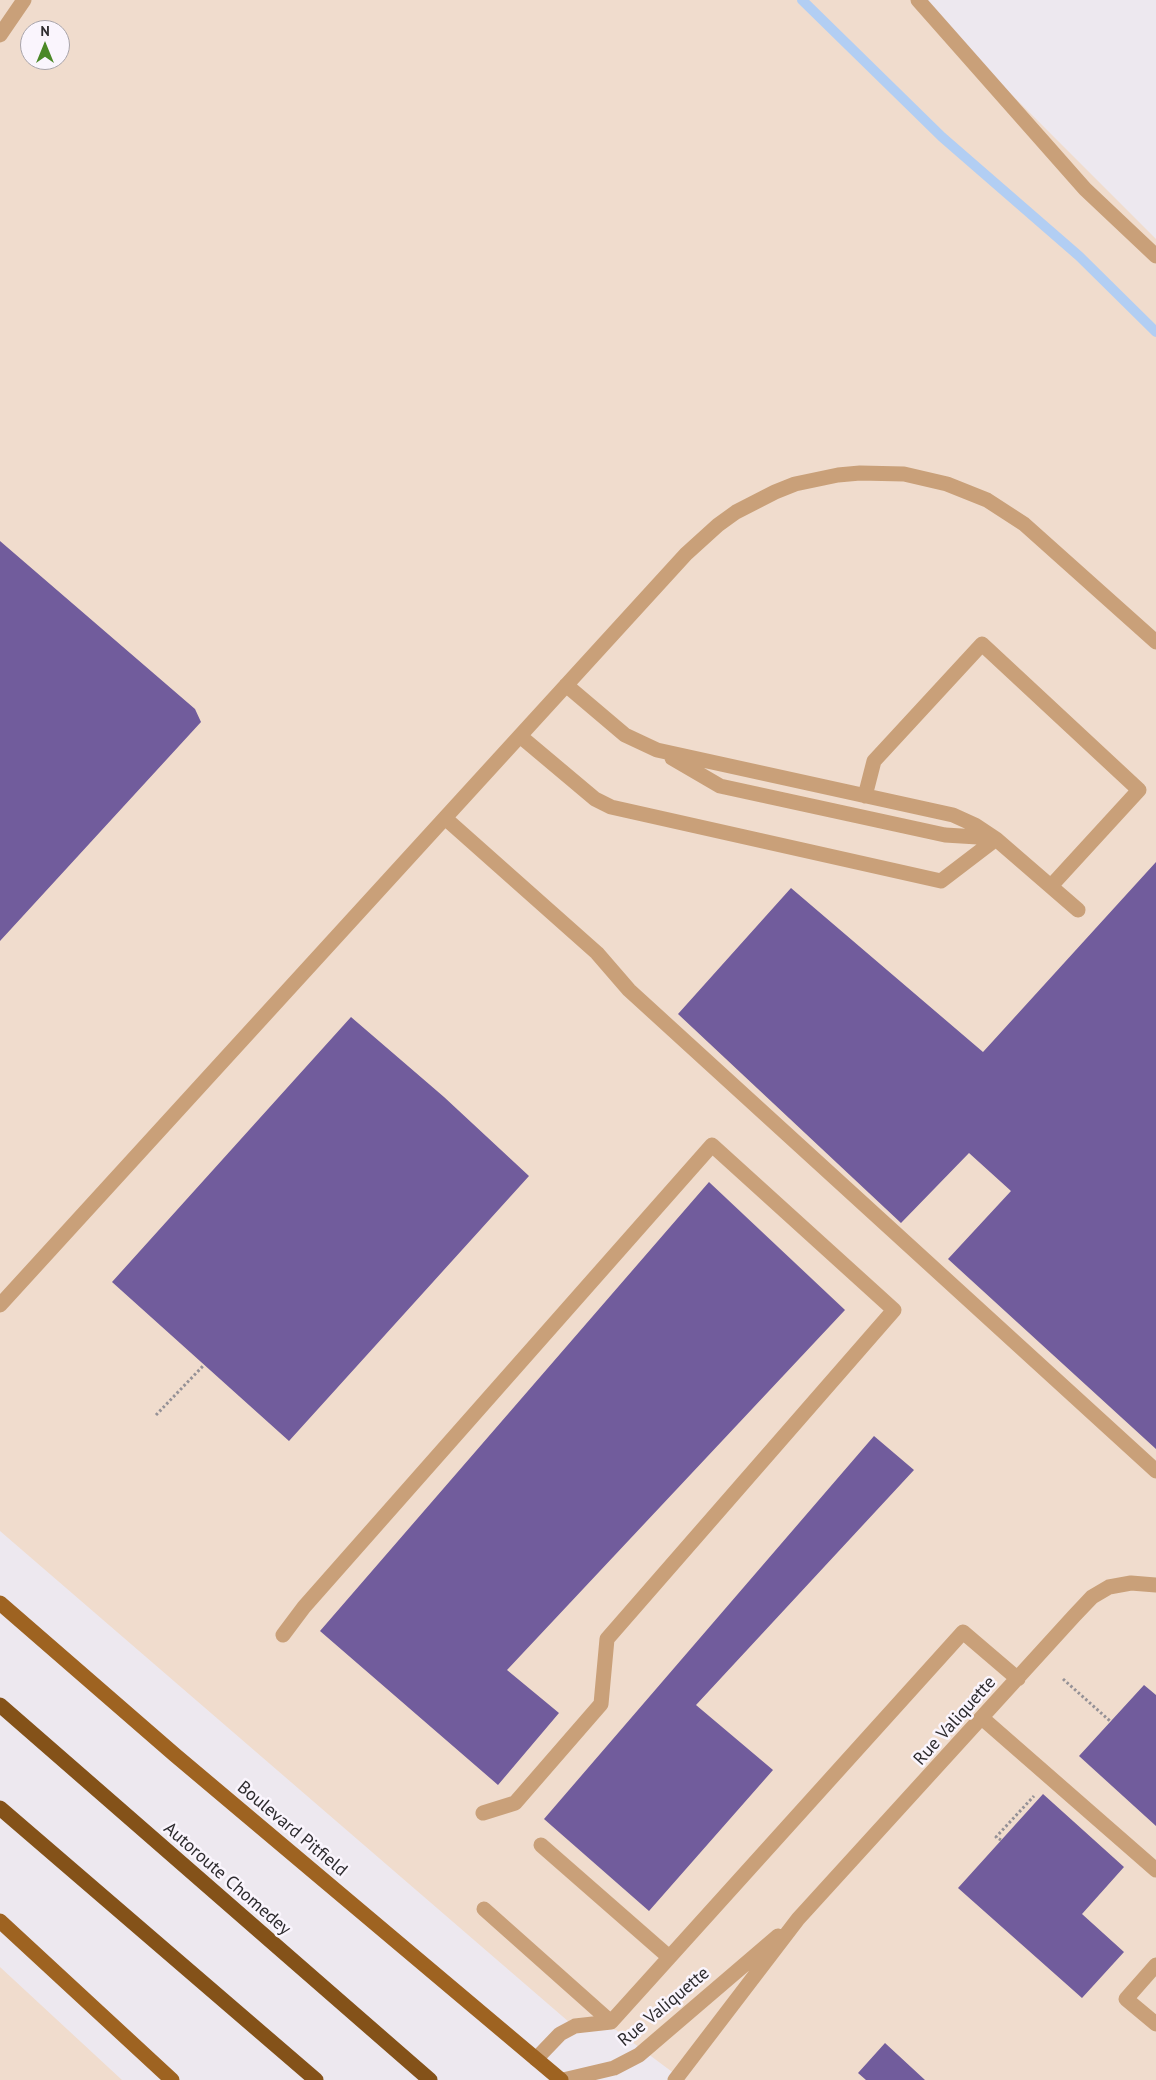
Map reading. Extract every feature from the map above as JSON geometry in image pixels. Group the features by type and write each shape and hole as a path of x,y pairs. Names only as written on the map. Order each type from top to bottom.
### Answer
{"highway":[{"name":"Autoroute Chomedey","path":"0,1705 430,2080"},
{"path":"0,1808 316,2080"}],"main road":[{"name":"Boulevard Pitfield","path":"0,1603 175,1755 562,2080"},
{"path":"0,1921 172,2080"}],"street":[{"path":"0,35 24,0"},
{"path":"918,0 1085,188 1156,256"},
{"path":"0,1305 686,554 718,525 755,501 788,487 817,479 860,473 904,474 947,484 987,500 1006,511 1041,538 1156,642"},
{"path":"865,796 874,761 982,644 1140,790 1051,886"},
{"path":"566,685 625,735 658,750 720,786 945,835 996,839"},
{"path":"520,736 595,799 611,807 932,879 941,880 996,839"},
{"path":"658,750 953,816 975,825 996,839 1078,910"},
{"path":"445,818 597,953 629,990 1156,1472"},
{"path":"283,1636 304,1607 712,1145 894,1310 607,1639 601,1704 515,1803 483,1813"},
{"name":"Rue Valiquette","path":"675,2080 798,1919 1092,1597 1109,1588 1131,1582 1156,1585"},
{"path":"536,2059 560,2034 575,2026 610,2022 962,1632 1018,1679"},
{"path":"982,1718 1156,1870"},
{"path":"541,1845 669,1957"},
{"path":"484,1909 610,2022"},
{"name":"Rue Valiquette","path":"562,2080 614,2068 639,2055 798,1919"},
{"path":"1156,1965 1126,1999 1156,2024"},
{"path":"714,1990 732,2006"}],"path":[{"path":"156,1415 203,1366"},
{"path":"1063,1679 1110,1721"},
{"path":"1001,1840 996,1838 1039,1791"}],"shaded area":[{"path":"0,0 917,0 1156,239 1156,2080 683,2080 616,2030 569,2022 0,1531"},
{"path":"0,1967 122,2080 0,2080"}],"building":[{"path":"0,541 195,709 201,722 0,941"},
{"path":"1156,862 1156,1449 948,1259 1011,1191 969,1153 901,1223 678,1014 791,888 983,1052"},
{"path":"351,1017 444,1097 529,1176 289,1441 112,1282"},
{"path":"709,1182 845,1310 507,1670 559,1713 498,1785 320,1631"},
{"path":"874,1436 914,1470 696,1705 773,1770 649,1911 544,1819"},
{"path":"1144,1685 1156,1695 1156,1826 1079,1756"},
{"path":"1043,1794 1124,1867 1082,1914 1124,1952 1082,1998 958,1888"},
{"path":"885,2043 925,2080 866,2080 858,2073"}],"waterway":[{"path":"802,0 942,137 1079,256 1156,332"}]}
